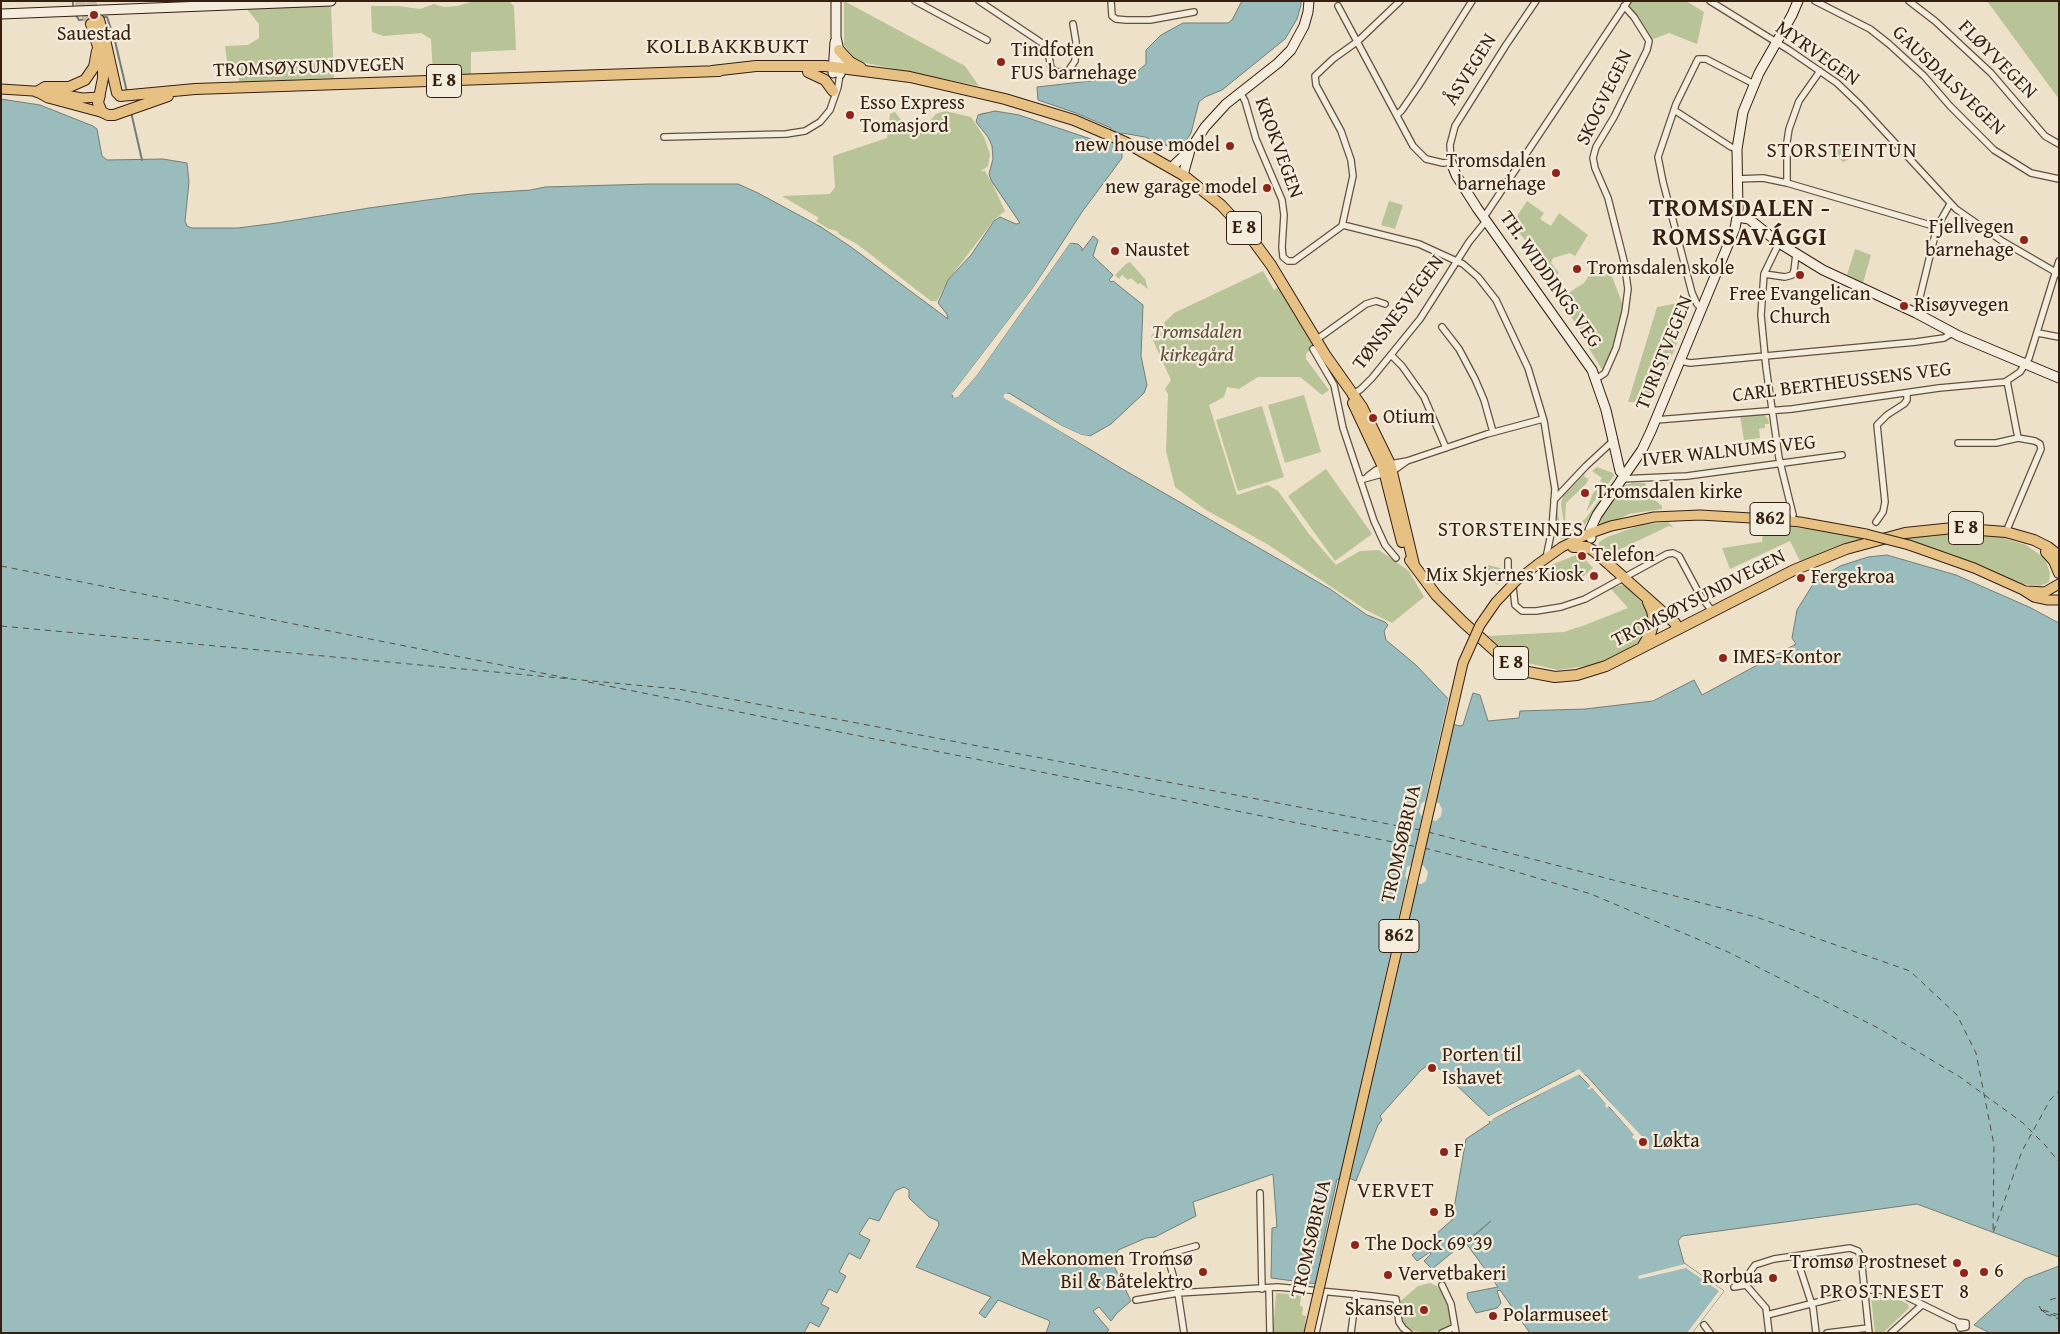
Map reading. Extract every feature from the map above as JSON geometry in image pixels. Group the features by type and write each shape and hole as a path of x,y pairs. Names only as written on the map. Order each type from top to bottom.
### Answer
{"highway":[{"path":"37,92 45,87 73,86 87,78 96,61 95,22 106,44 122,106 115,114"},
{"path":"96,38 103,71 98,106 104,113"},
{"name":"E 8","path":"839,50 850,62 864,70"},
{"name":"TROMSØYSUNDVEGEN","path":"712,71 772,66 864,70 898,74 1035,107 1107,133 1172,167 1183,175 1221,205 1249,235 1271,265 1315,344 1355,394 1371,422 1388,469 1400,533 1407,553 1414,565 1436,595 1463,622 1503,658 1528,672 1555,677 1578,675 1606,666 1815,561 1888,537 1918,530 1953,528 2006,532 2048,547 2059,556"},
{"name":"TROMSØYSUNDVEGEN","path":"119,95 200,89 712,71 808,72 837,70 941,84"},
{"path":"808,72 825,80 833,94"},
{"name":"E 8","path":"100,97 107,92 119,95"},
{"name":"TROMSØYSUNDVEGEN","path":"115,114 177,92"},
{"name":"E 8","path":"104,113 108,115 115,114"},
{"path":"2039,543 2054,561 2059,574"},
{"path":"1568,547 1587,547 1594,551 1675,623 1678,629"},
{"path":"1642,648 1651,632 1654,621 1651,606 1645,597"}],"main road":[{"path":"1,89 49,92 79,98 100,97"},
{"path":"37,92 48,98 104,113"},
{"name":"862","path":"1546,558 1555,553 1563,552 1568,547 1590,536 1619,525 1664,516 1733,516 1800,522 1866,534 1909,545 1974,568 2037,598 2059,600"},
{"name":"TROMSØBRUA","path":"1309,1333 1462,663 1480,625 1496,602 1516,581 1546,558"},
{"name":"862","path":"2023,590 2045,592 2059,584"}],"street":[{"path":"1,14 331,1"},
{"path":"915,1 988,40"},
{"path":"979,1 1042,43 1048,51 1051,68 1057,72 1067,72 1075,61 1076,49 1073,24"},
{"path":"1111,1 1111,14 1118,19 1150,20 1194,12"},
{"path":"1172,167 1190,150 1214,117 1240,92 1278,63 1291,50 1304,26 1309,1"},
{"path":"1400,1 1358,41 1321,69 1314,79 1341,131 1352,166 1352,178 1343,225 1419,244 1466,266 1478,277 1501,309 1528,368 1543,419 1554,478 1552,533 1546,558"},
{"path":"1397,115 1424,78 1472,1"},
{"name":"ÅSVEGEN","path":"1451,162 1450,145 1456,126 1506,45 1536,1"},
{"name":"MYRVEGEN","path":"1710,1 1776,42 1842,87 1950,204 2002,242 2057,273"},
{"name":"TURISTVEGEN","path":"1590,536 1591,527 1598,515 1642,450 1681,361 1735,228 1737,216 1736,149 1740,122 1754,84 1798,1"},
{"name":"GAUSDALSVEGEN","path":"1815,1 1866,28 1889,44 1924,76 1950,106 1994,150 2031,173 2059,179"},
{"name":"FLØYVEGEN","path":"1909,1 1935,21 1991,74 2045,136 2059,144"},
{"path":"835,2 837,70"},
{"name":"TØNSNESVEGEN","path":"1355,394 1391,355 1420,319 1626,4"},
{"name":"SKOGVEGEN","path":"1596,379 1605,373 1616,348 1625,312 1628,288 1624,261 1608,198 1595,168 1593,158 1596,147 1614,117 1647,50 1649,41 1626,4"},
{"path":"1338,6 1413,146 1420,155 1431,162 1451,162"},
{"path":"664,137 800,133 810,128 824,118 831,107 839,50 836,37"},
{"path":"1702,309 1697,304 1692,293 1658,163 1662,143 1674,110 1696,62 1701,58 1710,60 1754,84"},
{"path":"1787,183 1786,142 1789,129 1800,101 1820,71"},
{"name":"KROKVEGEN","path":"1240,92 1246,101 1256,139 1280,193 1284,215 1282,247 1284,259 1294,261 1343,225"},
{"path":"1674,110 1714,137 1736,149"},
{"path":"1183,175 1190,150"},
{"name":"TH. WIDDINGS VEG","path":"1451,162 1458,178 1485,219 1534,286 1596,379 1607,412 1622,477"},
{"path":"1737,179 1763,178 1787,183 1937,227"},
{"path":"1916,313 1937,227 1950,204"},
{"path":"1737,216 1749,219 1779,243 1823,270 1916,313 1952,333 2059,378"},
{"path":"1779,243 1764,274 1761,315 1780,464 1793,515"},
{"path":"1764,274 1785,277 1792,275 1796,254"},
{"path":"2018,438 2007,381 2017,375 2025,365 2038,333 2059,261"},
{"path":"1385,304 1376,301 1368,302 1315,344 1334,385 1343,428 1377,529 1385,545 1396,558"},
{"path":"1442,327 1459,349 1475,379 1484,400 1493,432"},
{"path":"1681,361 1690,363 1924,341 1944,338 1952,333"},
{"path":"2038,333 2059,337"},
{"path":"1391,355 1420,390 1446,448"},
{"name":"CARL BERTHEUSSENS VEG","path":"1656,420 1772,410 2007,381"},
{"path":"1876,522 1884,512 1885,502 1877,425 1904,404 1907,400 1907,393"},
{"path":"1360,480 1493,432 1543,419"},
{"path":"1958,444 1996,442 2018,438 2037,442 2041,447 2041,452 2006,532"},
{"path":"1554,500 1613,441"},
{"name":"IVER WALNUMS VEG","path":"1622,477 1687,476 1842,455"},
{"path":"1552,533 1557,543 1568,547"},
{"path":"1508,561 1514,603 1523,611 1551,609 1580,601 1666,554 1674,553 1679,556 1700,595 1712,612"},
{"path":"1260,1193 1262,1289"},
{"path":"1184,1333 1178,1293 1167,1254 1196,1246"},
{"path":"1769,1333 1766,1308 1746,1285 1747,1276 1755,1265 1764,1261 1850,1248 1855,1249 1860,1254 1868,1330 1827,1333"},
{"path":"1796,1256 1812,1304 1816,1333"},
{"path":"1442,1285 1449,1297 1456,1330 1442,1333"},
{"path":"1734,1287 1746,1285"},
{"path":"1136,1300 1178,1293 1281,1287 1356,1294 1396,1299 1399,1322 1402,1328 1410,1333"},
{"path":"1269,1288 1270,1333"},
{"path":"1767,1315 1865,1290 1893,1292 1958,1322"},
{"path":"1316,1333 1325,1292"},
{"path":"1351,1333 1356,1294"},
{"path":"1891,1333 1922,1305"},
{"path":"1704,1326 1710,1333"}],"green space":[{"path":"475,1 509,1 514,6 516,50 471,52 471,74 433,75 431,39 421,33 384,36 372,32 371,6 398,6 420,9 434,4 444,7"},
{"path":"844,1 965,66 979,86 856,61 844,45"},
{"path":"1630,1 1686,1 1704,12 1697,44 1669,33 1651,40 1627,6"},
{"path":"1987,1 2059,1 2059,99"},
{"path":"331,5 334,78 239,82 239,70 227,61 225,46 248,45 259,38 259,24 246,8"},
{"path":"945,111 971,117 984,137 990,154 988,166 981,171 985,171 991,182 989,174 993,159 992,146 988,137 976,122 978,115 981,113 995,111 1019,115 1099,142 949,318 938,303 948,280 937,301 931,301 857,244 840,235 837,231 829,229 816,221 819,218 782,196 830,194 835,187 833,156 887,138 890,114 895,112 908,129 926,125 936,114","holes":["992,183 1020,223 1016,224 1000,217 994,221 971,255 949,279 994,220 1005,211"]},
{"path":"1842,142 1856,151 1852,158 1843,162 1835,154 1836,148"},
{"path":"1389,201 1403,205 1395,229 1381,225"},
{"path":"1527,201 1544,213 1540,219 1551,226 1559,213 1588,235 1575,256 1570,253 1553,258 1551,263 1559,273 1555,276 1546,262 1543,263 1520,234 1510,227"},
{"path":"1855,249 1871,255 1863,283 1847,275"},
{"path":"1130,262 1145,279 1148,289 1131,278 1128,280 1122,275 1119,279 1115,275"},
{"path":"1608,266 1624,308 1615,343 1603,371 1585,342 1587,340 1559,299 1584,283 1590,274"},
{"name":"Tromsdalen kirkegård","path":"1263,271 1274,290 1278,287 1314,345 1306,354 1306,359 1329,390 1322,395 1300,377 1258,377 1239,389 1227,387 1224,397 1209,405 1237,495 1268,485 1278,491 1309,534 1336,565 1360,551 1379,550 1409,571 1424,597 1392,623 1366,610 1267,544 1206,510 1175,487 1166,451 1168,394 1165,389 1171,380 1151,336 1174,313"},
{"path":"1679,303 1688,316 1666,370 1642,402 1628,402 1657,307"},
{"path":"933,308 946,318 949,318 943,325"},
{"path":"1304,395 1321,452 1285,463 1268,405"},
{"path":"1262,406 1284,477 1238,491 1216,420"},
{"path":"1762,413 1768,419 1769,424 1765,424 1765,428 1759,429 1760,438 1744,440 1740,415"},
{"path":"1597,467 1613,473 1614,476 1586,512 1593,493 1603,483 1600,481 1602,478 1592,471"},
{"path":"1326,469 1372,534 1335,561 1288,496"},
{"path":"1587,472 1584,476 1588,479 1591,474 1586,484 1566,503 1564,524 1561,504 1563,496"},
{"path":"1613,481 1596,510 1579,532 1561,539 1555,529 1557,508 1561,530 1570,532 1586,518"},
{"path":"1633,483 1645,483 1650,496 1662,506 1662,509 1629,514 1603,527 1599,521 1621,487"},
{"path":"1668,522 1674,528 1669,526 1606,556 1598,549 1599,542 1607,537 1641,525"},
{"path":"1767,524 1839,533 1865,539 1800,561 1790,541 1730,569 1722,548 1762,542 1763,530"},
{"path":"1950,532 1994,535 2026,545 2043,557 2050,573 2049,582 2040,586 2022,584 1948,553 1898,539"},
{"path":"1581,553 1584,554 1583,557 1593,568 1580,579 1578,575 1547,580 1547,573 1551,565"},
{"path":"1488,565 1500,568 1508,576 1497,585 1484,572"},
{"path":"1621,585 1626,586 1644,605 1649,620 1644,636 1638,643 1601,664 1558,670 1523,662 1505,651 1488,636 1564,632 1585,625 1628,608 1611,589"},
{"path":"1430,1283 1441,1288 1447,1298 1452,1322 1447,1328 1430,1333 1414,1331 1403,1323 1398,1303 1418,1286"},
{"path":"1276,1293 1301,1295 1300,1306 1303,1307 1302,1315 1306,1316 1304,1333 1273,1333"},
{"path":"1875,1295 1900,1300 1908,1304 1909,1308 1883,1333 1875,1333 1871,1297"}],"water":[{"path":"1242,1 1301,1 1301,5 1297,19 1285,39 1222,90 1205,97 1199,102 1191,133 1181,148 1175,149 1145,137 1122,133 1117,145 1122,149 1122,158 1082,212 1033,288 954,391 952,397 958,397 977,375 1070,243 1078,244 1082,251 1093,236 1098,240 1093,256 1113,275 1109,280 1113,281 1143,305 1141,356 1147,385 1144,393 1111,424 1090,436 1082,435 1062,426 1009,393 1003,395 1004,397 1119,467 1330,589 1367,615 1385,622 1388,625 1384,631 1386,640 1416,665 1453,704 1448,723 1460,726 1463,725 1473,693 1480,695 1488,721 1519,718 1520,711 1585,709 1653,701 1694,680 1702,695 1796,644 1792,638 1797,610 1815,581 1840,566 1868,557 1887,555 1956,575 2029,607 2059,623 2059,1257 1917,1204 1682,1236 1678,1241 1684,1263 1724,1291 1692,1333 1530,1333 1517,1315 1504,1317 1503,1310 1512,1307 1500,1290 1497,1291 1501,1303 1497,1308 1476,1313 1468,1299 1467,1293 1498,1287 1466,1243 1491,1221 1432,1269 1424,1261 1431,1254 1430,1252 1417,1261 1412,1255 1452,1220 1466,1139 1490,1123 1489,1121 1578,1074 1590,1086 1588,1090 1592,1088 1638,1139 1637,1143 1642,1148 1649,1147 1587,1076 1574,1071 1489,1116 1431,1063 1421,1070 1380,1116 1382,1120 1378,1125 1356,1181 1349,1178 1347,1181 1337,1179 1320,1255 1330,1258 1317,1284 1271,1278 1272,1228 1277,1227 1273,1174 1193,1202 1196,1216 1155,1237 1146,1238 1118,1250 1114,1259 1115,1268 1131,1301 1111,1321 1099,1307 1093,1311 1109,1330 1105,1333 1046,1333 1050,1322 1048,1320 998,1300 985,1318 979,1313 991,1297 916,1267 939,1225 938,1221 929,1217 909,1198 909,1190 904,1187 895,1191 879,1221 869,1218 859,1234 870,1240 860,1259 849,1253 839,1272 846,1276 837,1293 829,1289 821,1304 829,1308 819,1327 810,1322 804,1333 1,1333 1,99 40,105 93,126 97,129 102,156 107,160 163,159 187,163 189,182 185,221 187,226 192,228 238,228 471,194 531,190 545,187 738,184 821,227 948,319 947,314 938,303 948,280 971,255 994,221 1000,217 1016,224 1020,223 991,180 989,174 993,159 992,146 988,137 976,122 978,115 995,111 1019,115 1103,143 1107,140 1111,128 1038,100 1037,87 1118,78 1138,71 1146,64 1146,50 1161,35 1183,23 1228,23 1232,20"},
{"path":"2059,1266 2059,1333 1990,1333 1974,1325 2025,1279"}],"pier":[{"path":"1069,234 1070,236 1035,289 955,396 975,374 999,338 1039,285 1068,241 1072,239 1073,242 1070,243 977,375 958,397 954,398 952,394 954,391 1033,288"},
{"path":"1006,393 1062,426 1082,435 1090,436 1090,438 1082,438 1061,428 1006,395 1088,445 1087,447 1004,398 1003,395"},
{"path":"1449,696 1455,703 1434,802 1439,803 1442,809 1441,816 1436,821 1430,820 1420,865 1424,866 1428,872 1426,881 1421,884 1416,883 1347,1183 1339,1181 1407,880 1405,876 1407,867 1411,865 1422,817 1419,812 1421,804 1425,801"},
{"path":"1579,1069 1649,1144 1649,1149 1640,1149 1636,1144 1638,1140 1636,1141 1632,1137 1634,1135 1609,1106 1607,1108 1605,1106 1606,1104 1592,1088 1587,1089 1590,1086 1580,1074 1489,1121 1489,1116"},
{"path":"1685,1264 1724,1291 1692,1333 1687,1333 1719,1291 1686,1268 1639,1279 1638,1276"}],"waterway":[{"path":"73,1 73,9"},
{"path":"76,15 79,20 96,18"},
{"path":"103,17 107,17 115,41 127,92"},
{"path":"131,112 142,160"}],"ferry route":[{"path":"1,566 572,679"},
{"path":"1,626 678,689 1420,830"},
{"path":"588,682 1418,847"},
{"path":"1428,832 1756,917 1910,971 1957,1015 1976,1053 1994,1145 1993,1233 2022,1151 2050,1100 2059,1091"},
{"path":"1424,848 1500,867 1591,894 1728,952 1880,1029 1960,1077 2023,1123 2059,1162"},
{"path":"2050,1300 2059,1297"},
{"path":"2039,1306 2043,1313 2059,1319"},
{"path":"2041,1309 2044,1312 2059,1317"},
{"path":"2043,1310 2059,1315"}],"tunnel":[{"path":"79,1 91,24"},
{"path":"90,1 98,17"}],"place":[{"name":"Sauestad","path":"94,15"},
{"name":"Tindfoten FUS barnehage","path":"1001,62"},
{"name":"Esso Express Tomasjord","path":"850,115"},
{"name":"new house model","path":"1230,146"},
{"name":"Tromsdalen barnehage","path":"1556,173"},
{"name":"new garage model","path":"1267,188"},
{"name":"Fjellvegen barnehage","path":"2024,240"},
{"name":"Naustet","path":"1115,251"},
{"name":"Tromsdalen skole","path":"1577,269"},
{"name":"Free Evangelican Church","path":"1800,275"},
{"name":"Risøyvegen","path":"1904,306"},
{"name":"Otium","path":"1373,418"},
{"name":"Tromsdalen kirke","path":"1585,493"},
{"name":"Telefon","path":"1582,556"},
{"name":"Mix Skjernes Kiosk","path":"1594,576"},
{"name":"Fergekroa","path":"1801,578"},
{"name":"IMES-Kontor","path":"1723,658"},
{"name":"Porten til Ishavet","path":"1432,1068"},
{"name":"Løkta","path":"1643,1142"},
{"name":"F","path":"1444,1152"},
{"name":"B","path":"1434,1212"},
{"name":"The Dock 69°39","path":"1355,1245"},
{"name":"Tromsø Prostneset","path":"1957,1263"},
{"name":"Mekonomen Tromsø Bil & Båtelektro","path":"1203,1272"},
{"name":"6","path":"1984,1272"},
{"name":"8","path":"1964,1273"},
{"name":"Vervetbakeri","path":"1388,1275"},
{"name":"Rorbua","path":"1773,1278"},
{"name":"Skansen","path":"1424,1310"},
{"name":"Polarmuseet","path":"1493,1316"}],"district":[{"name":"KOLLBAKKBUKT","path":"728,47"},
{"name":"STORSTEINTUN","path":"1842,152"},
{"name":"TROMSDALEN - ROMSSAVÁGGI","path":"1740,224"},
{"name":"STORSTEINNES","path":"1511,531"},
{"name":"VERVET","path":"1396,1192"},
{"name":"PROSTNESET","path":"1882,1293"}]}
